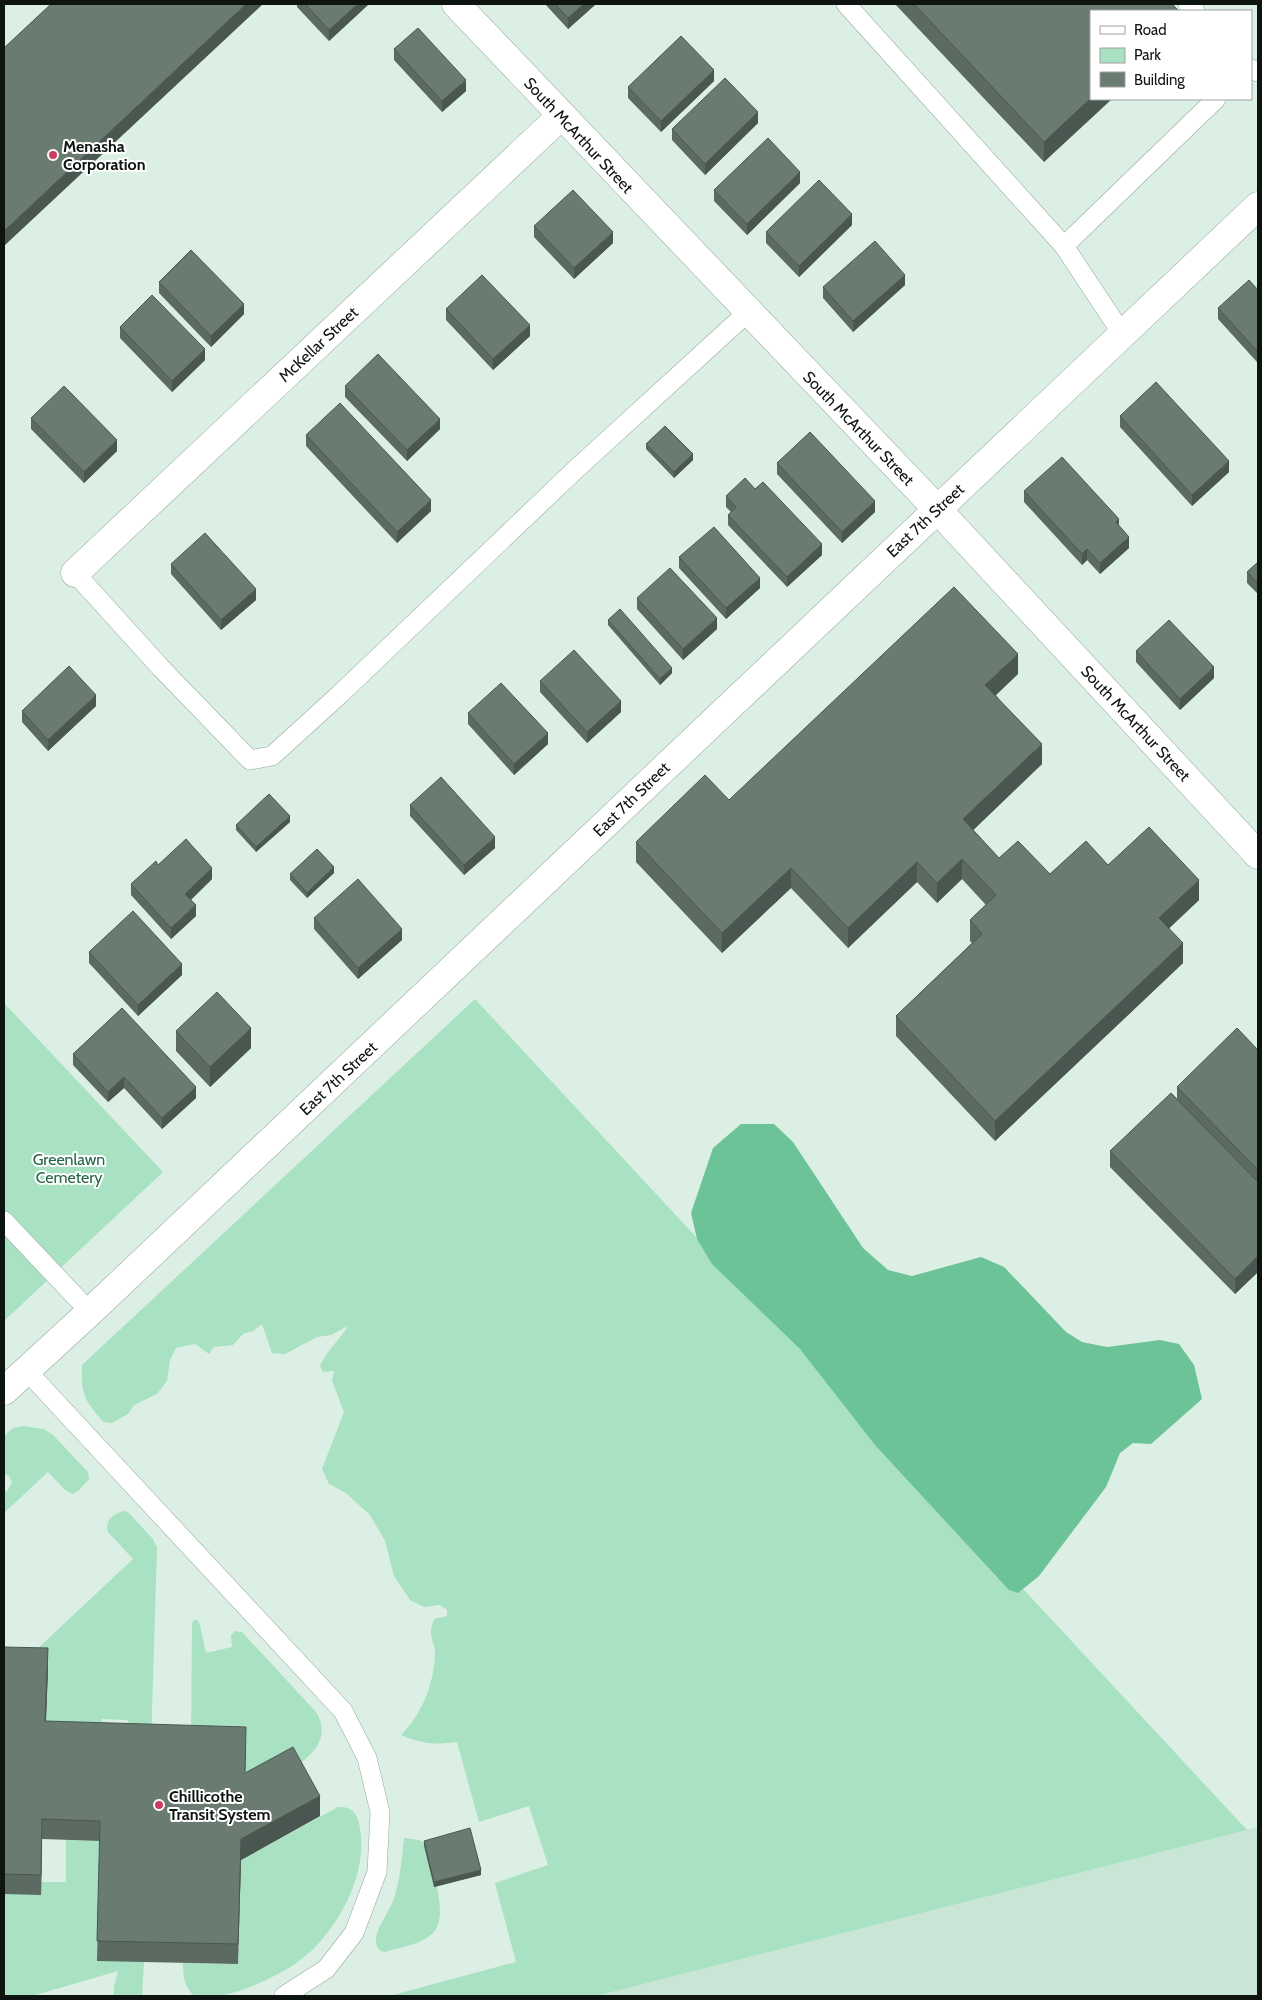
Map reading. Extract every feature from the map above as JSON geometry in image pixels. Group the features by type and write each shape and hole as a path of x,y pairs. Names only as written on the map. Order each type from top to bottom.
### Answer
{"street":[{"name":"South McArthur Street","path":"456,4 937,509 1258,855"},
{"name":"McKellar Street","path":"75,572 561,116"},
{"name":"East 7th Street","path":"4,1391 90,1312 1258,206"}],"lane":[{"path":"846,4 1064,246 1123,335"},
{"path":"1064,246 1215,100"},
{"path":"75,572 114,618 250,760 272,756 339,695 574,471 748,312"},
{"path":"4,1220 90,1312"},
{"path":"26,1370 343,1711 367,1758 380,1812 377,1872 354,1932 326,1969 284,1996"}],"shaded area":[{"path":"1258,1827 1258,1996 596,1996 1247,1830"}],"green space":[{"path":"475,999 1247,1830 596,1996 389,1996 516,1962 495,1883 548,1865 529,1806 479,1822 457,1742 429,1743 401,1735 415,1718 426,1698 434,1665 435,1651 431,1634 432,1626 434,1619 447,1616 447,1610 440,1605 424,1607 410,1600 394,1576 385,1541 370,1515 346,1493 329,1484 322,1469 344,1412 332,1381 334,1371 323,1372 320,1366 348,1326 331,1335 317,1337 285,1354 272,1353 262,1324 253,1331 243,1334 233,1345 214,1347 209,1354 195,1344 176,1348 170,1360 167,1381 157,1394 134,1405 128,1414 112,1423 104,1422 88,1402 83,1390 82,1365"},
{"name":"Greenlawn Cemetery","path":"4,1003 163,1172 4,1321"},
{"path":"741,1124 774,1124 793,1142 863,1248 888,1270 912,1276 981,1257 1004,1267 1066,1332 1082,1342 1107,1347 1160,1340 1179,1344 1194,1365 1202,1399 1151,1444 1133,1443 1120,1453 1106,1487 1039,1576 1018,1593 1009,1590 875,1445 800,1349 712,1264 697,1239 691,1213 713,1148"},
{"path":"23,1426 44,1429 53,1435 88,1472 89,1479 78,1491 72,1494 64,1489 48,1472 4,1513 4,1491 7,1491 12,1483 9,1476 4,1474 4,1436 13,1428"},
{"path":"124,1511 128,1512 153,1539 157,1548 151,1744 127,1744 128,1720 102,1719 101,1743 45,1742 18,1667 133,1559 108,1532 107,1528 111,1518"},
{"path":"194,1620 197,1620 200,1625 206,1653 232,1647 231,1635 235,1631 242,1632 316,1712 322,1727 320,1740 301,1763 245,1794 191,1745 192,1623"},
{"path":"338,1807 349,1808 356,1815 361,1838 361,1853 354,1884 348,1898 324,1937 298,1962 256,1984 219,1996 193,1995 185,1980 183,1963 238,1964 241,1860"},
{"path":"404,1838 419,1840 425,1844 438,1891 440,1916 437,1926 427,1938 385,1952 377,1947 376,1936 394,1899 402,1861"},
{"path":"66,1840 100,1841 144,1962 142,1996 114,1996 114,1986 118,1971 32,1996 4,1996 4,1894 41,1882 66,1882"}],"building":[{"name":"Menasha Corporation","path":"51,4 246,4 4,231 4,48"},
{"path":"305,4 358,4 329,30"},
{"path":"555,4 584,4 568,18"},
{"path":"914,4 1172,4 1178,10 1090,10 1090,99 1044,142"},
{"path":"418,28 466,80 442,101 394,49"},
{"path":"681,36 714,70 661,121 628,87"},
{"path":"725,78 758,112 705,164 672,129"},
{"path":"768,138 800,172 747,224 714,190"},
{"path":"819,180 852,214 799,266 766,232"},
{"path":"573,190 613,232 574,268 534,226"},
{"path":"875,241 905,275 853,321 823,287"},
{"path":"191,250 244,304 211,336 159,282"},
{"path":"482,275 530,325 493,359 446,309"},
{"path":"1249,280 1258,290 1257,351 1218,308"},
{"path":"152,295 205,349 172,381 120,327"},
{"path":"378,354 440,419 407,450 345,386"},
{"path":"1156,382 1229,461 1192,495 1120,416"},
{"path":"64,386 117,440 84,472 31,418"},
{"path":"340,403 431,500 397,532 306,435"},
{"path":"665,426 693,454 674,472 646,444"},
{"path":"810,432 875,501 842,532 777,463"},
{"path":"1062,457 1119,519 1116,522 1129,537 1100,563 1087,549 1082,554 1024,491"},
{"path":"745,478 755,489 763,482 822,544 787,577 728,515 736,507 726,496"},
{"path":"714,527 760,578 726,608 679,557"},
{"path":"205,533 256,589 221,620 171,564"},
{"path":"1258,562 1258,584 1247,572"},
{"path":"670,568 717,618 683,649 637,598"},
{"path":"954,587 1018,654 985,685 1042,744 963,819 999,858 1018,841 1050,874 1086,841 1108,865 1149,827 1199,880 1159,918 1183,943 995,1121 896,1016 982,934 970,920 996,895 962,859 937,883 917,862 848,928 791,868 722,933 636,842 705,775 729,800"},
{"path":"620,609 672,668 660,679 608,620"},
{"path":"1169,620 1214,667 1180,699 1136,651"},
{"path":"574,650 621,701 587,732 540,681"},
{"path":"69,666 96,695 48,740 22,711"},
{"path":"501,683 548,733 514,764 468,713"},
{"path":"441,777 495,837 464,865 410,805"},
{"path":"269,794 290,816 256,847 236,825"},
{"path":"186,839 212,868 185,894 196,905 171,928 131,884 156,861 158,865"},
{"path":"317,849 334,867 307,893 290,874"},
{"path":"358,879 402,929 358,968 314,918"},
{"path":"133,911 182,964 138,1005 89,952"},
{"path":"217,992 251,1028 210,1067 176,1031"},
{"path":"122,1008 196,1087 162,1118 124,1077 108,1092 73,1054"},
{"path":"1237,1028 1258,1050 1258,1170 1177,1087"},
{"path":"1171,1093 1258,1182 1258,1256 1235,1279 1110,1151"},
{"name":"Chillicothe Transit System","path":"4,1647 48,1648 45,1721 246,1727 245,1773 293,1747 320,1796 241,1839 238,1944 97,1941 100,1821 42,1819 41,1875 4,1874"},
{"path":"470,1828 481,1870 434,1882 424,1841"}],"place":[{"name":"Menasha Corporation","path":"53,155"},
{"name":"Chillicothe Transit System","path":"159,1805"}]}
